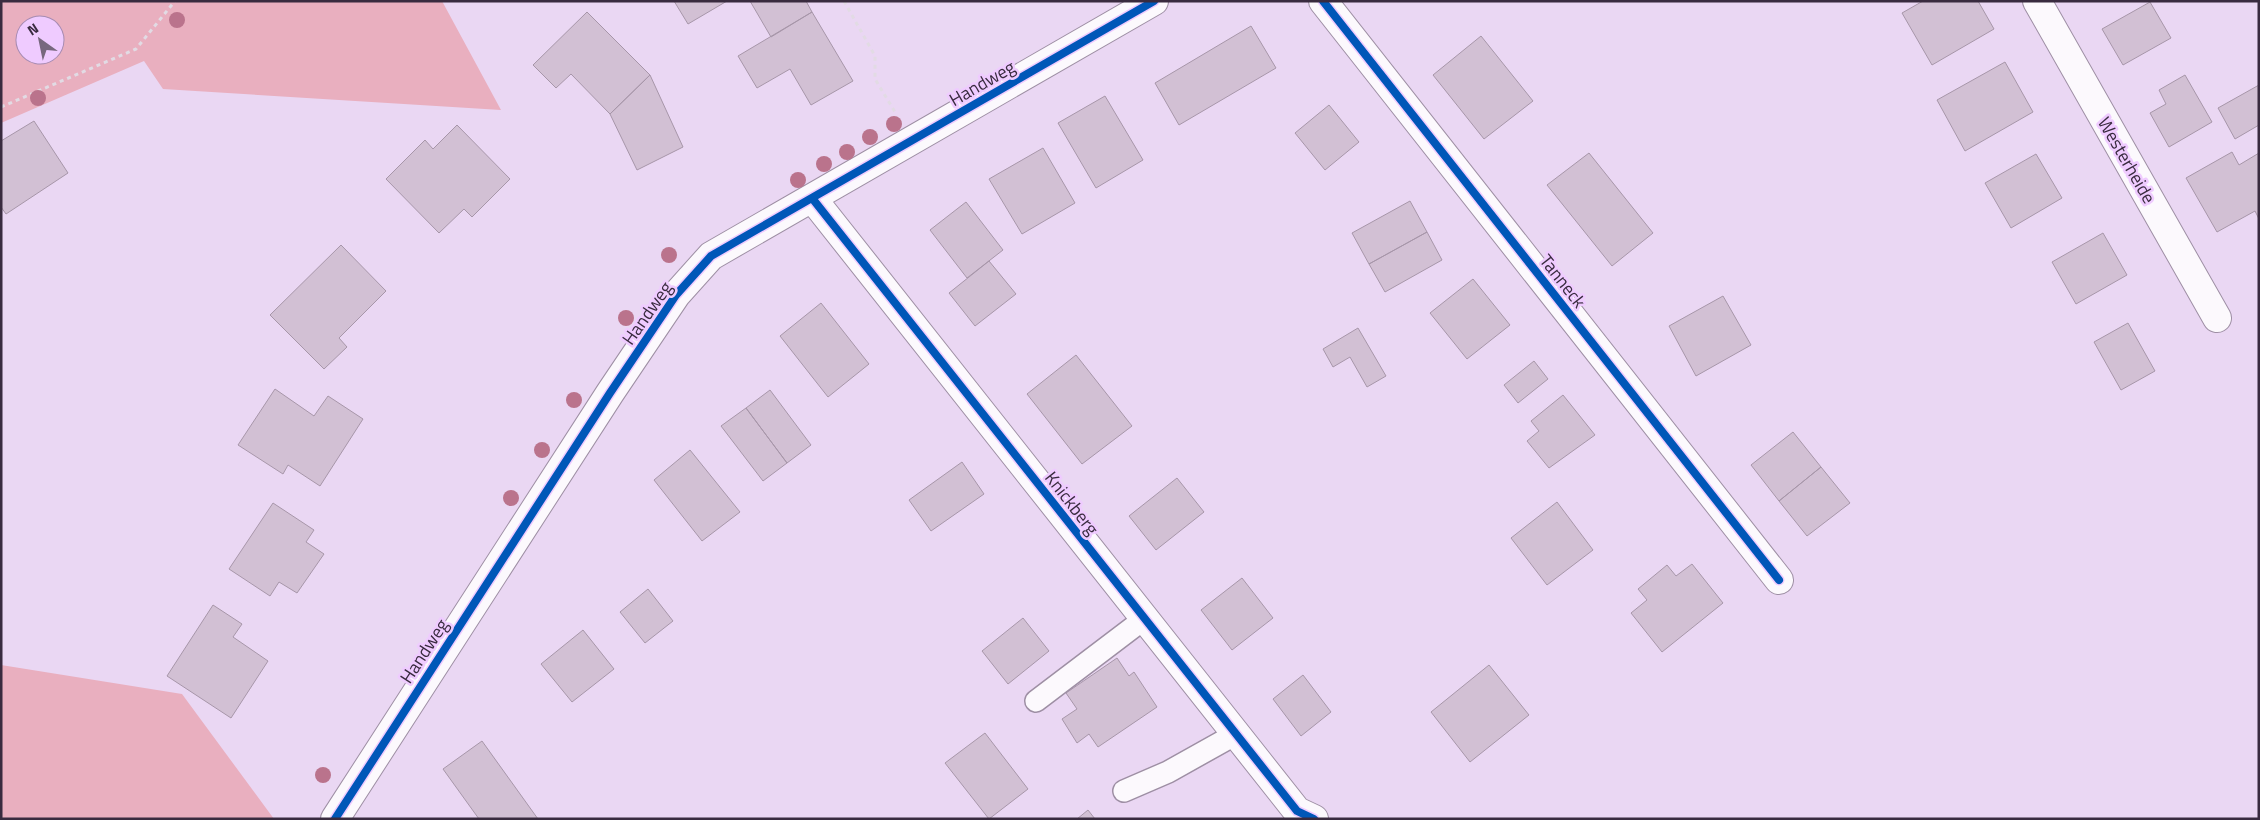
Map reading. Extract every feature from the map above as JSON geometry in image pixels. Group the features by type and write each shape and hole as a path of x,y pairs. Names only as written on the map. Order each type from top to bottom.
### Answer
{"street":[{"name":"Handweg","path":"335,819 475,600 676,294 711,256 1154,1"},
{"name":"Tanneck","path":"1323,1 1779,580"},
{"name":"Westerheide","path":"2037,1 2217,318"},
{"name":"Knickberg","path":"812,198 1296,811 1314,819"}],"lane":[{"path":"1036,701 1144,619"},
{"path":"1124,791 1168,772 1236,734"}],"path":[{"path":"1,107 136,49 175,1"},
{"path":"844,1 874,56 875,79 912,141"}],"shaded area":[{"path":"1,1 442,1 501,110 163,89 144,61 1,123"},
{"path":"1,665 182,694 274,819 1,819"}],"building":[{"path":"674,1 727,1 688,24"},
{"path":"750,1 806,1 812,12 771,37"},
{"path":"1923,1 1978,1 1994,29 1932,65 1902,13"},
{"path":"2150,2 2171,38 2123,65 2102,29"},
{"path":"587,12 650,75 610,114 571,74 556,88 533,65"},
{"path":"812,12 853,81 811,105 790,69 757,88 738,56"},
{"path":"1251,26 1276,68 1179,125 1155,83"},
{"path":"1481,36 1533,101 1484,139 1433,75"},
{"path":"2005,62 2033,112 1965,151 1937,100"},
{"path":"650,75 683,147 637,170 610,114"},
{"path":"2185,75 2212,122 2169,147 2150,113 2166,104 2159,90"},
{"path":"2259,85 2259,125 2235,139 2218,108"},
{"path":"1105,96 1143,160 1096,188 1058,123"},
{"path":"1329,105 1359,142 1325,170 1295,133"},
{"path":"34,121 68,173 6,214 1,207 1,141"},
{"path":"457,125 510,179 472,217 464,209 439,233 386,179 425,140 433,149"},
{"path":"1043,148 1075,203 1022,234 989,179"},
{"path":"2232,152 2239,165 2259,153 2259,219 2255,211 2217,232 2186,178"},
{"path":"1589,153 1653,233 1612,266 1547,185"},
{"path":"2036,154 2062,198 2011,228 1985,183"},
{"path":"1410,201 1427,232 1369,264 1352,233"},
{"path":"966,202 1003,250 967,278 930,230"},
{"path":"1427,232 1442,260 1385,292 1369,264"},
{"path":"2103,233 2127,275 2076,304 2052,262"},
{"path":"341,245 386,291 339,338 347,347 324,369 270,315"},
{"path":"989,261 1016,294 975,326 949,293"},
{"path":"1473,279 1510,325 1467,359 1430,313"},
{"path":"1723,296 1751,345 1696,376 1669,326"},
{"path":"821,303 869,364 828,397 780,336"},
{"path":"2128,323 2155,371 2121,390 2094,342"},
{"path":"1358,328 1386,376 1367,387 1350,357 1333,367 1323,349"},
{"path":"1076,355 1132,426 1082,464 1027,394"},
{"path":"1534,361 1548,379 1518,403 1504,385"},
{"path":"275,389 314,416 328,396 363,419 320,486 288,465 283,474 238,445"},
{"path":"770,390 811,445 787,463 746,408"},
{"path":"1563,395 1595,435 1549,468 1527,441 1539,431 1531,421"},
{"path":"746,408 787,463 763,481 721,426"},
{"path":"1793,432 1821,467 1779,501 1751,465"},
{"path":"690,450 740,512 702,541 654,480"},
{"path":"962,462 984,494 931,531 909,500"},
{"path":"1821,467 1850,503 1807,536 1779,501"},
{"path":"1177,478 1204,512 1156,550 1129,516"},
{"path":"1557,502 1593,550 1547,585 1511,538"},
{"path":"273,503 314,530 306,542 324,554 297,593 279,582 270,596 229,569"},
{"path":"1692,564 1723,603 1662,652 1631,613 1647,600 1638,589 1667,565 1676,576"},
{"path":"1242,578 1273,618 1232,650 1201,610"},
{"path":"648,589 673,621 645,643 620,612"},
{"path":"213,605 242,624 233,637 268,661 231,718 167,676"},
{"path":"1023,618 1049,651 1008,684 982,651"},
{"path":"583,630 614,669 572,702 541,664"},
{"path":"1117,658 1129,676 1134,672 1157,707 1098,747 1089,734 1077,743 1062,719 1077,709 1066,693"},
{"path":"1489,665 1529,715 1470,762 1431,712"},
{"path":"1303,675 1331,712 1301,736 1273,699"},
{"path":"985,733 1028,789 989,819 945,763"},
{"path":"482,741 538,819 479,819 443,769"},
{"path":"1088,810 1095,819 1077,819"}],"cycle path":[{"path":"335,819 610,393 676,295 711,256 1154,1"},
{"path":"1323,1 1779,580"},
{"path":"812,198 1297,811 1314,819"}]}
